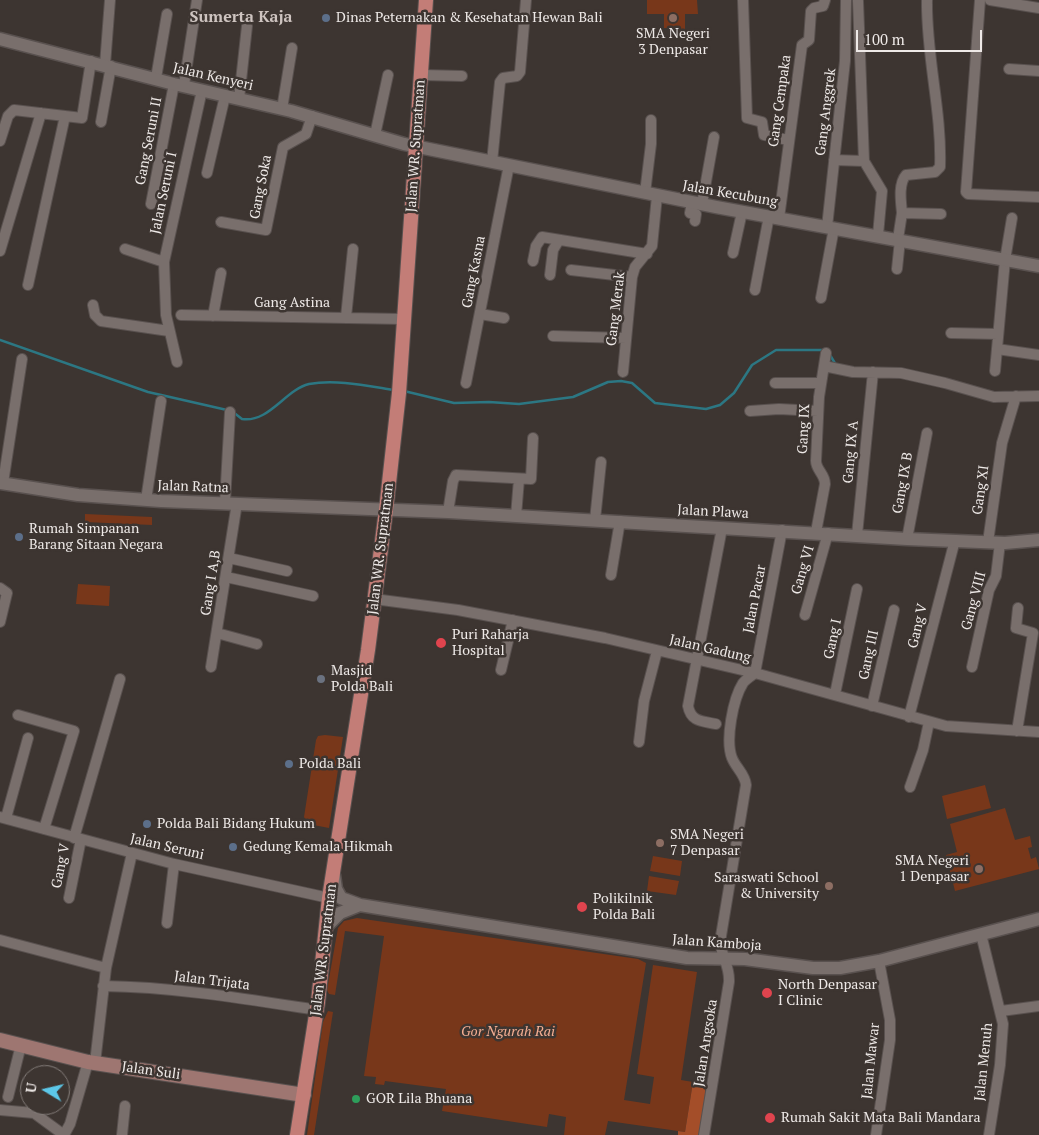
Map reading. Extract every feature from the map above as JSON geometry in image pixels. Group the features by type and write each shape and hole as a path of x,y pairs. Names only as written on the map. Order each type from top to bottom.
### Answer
{"main road":[{"name":"Jalan WR. Supratman","path":"297,1135 317,1010 329,898 386,510 399,393 403,319 418,146 426,0"},
{"name":"Jalan Suli","path":"0,1040 92,1063 304,1094"}],"street":[{"path":"101,122 108,82 110,0"},
{"name":"Gang Seruni II","path":"151,204 195,24 197,0"},
{"path":"492,162 500,82 503,78 517,76 520,72 526,0"},
{"path":"743,0 747,118 762,122 764,135 788,140"},
{"name":"Gang Cempaka","path":"755,290 774,217 802,45 809,40 811,11 823,6 825,0"},
{"name":"Gang Anggrek","path":"821,298 830,227 834,160 845,61 846,0"},
{"path":"897,269 902,213 902,183 904,177 908,174 939,170 936,106 928,40 927,0"},
{"path":"980,0 966,192 968,194 1039,197"},
{"path":"990,0 1039,8"},
{"path":"858,1 864,161 882,191 878,235"},
{"path":"156,78 167,14"},
{"path":"239,99 247,26"},
{"name":"Jalan Kenyeri","path":"0,39 179,85 282,108 418,146"},
{"path":"282,108 292,48"},
{"path":"0,141 11,112 18,110 82,118 91,61"},
{"path":"1009,69 1039,71"},
{"path":"375,135 388,75"},
{"path":"422,75 462,76"},
{"name":"Jalan Seruni I","path":"177,362 169,331 164,293 164,262 202,90"},
{"path":"207,173 225,96"},
{"path":"0,251 41,113"},
{"path":"28,285 65,116"},
{"name":"Gang Soka","path":"221,222 266,230 269,225 282,149 306,134 312,116"},
{"name":"Gang Merak","path":"623,372 632,277 635,267 652,246 651,120"},
{"path":"695,221 696,214 690,213 697,203 714,137"},
{"name":"Jalan Kecubung","path":"418,146 651,195 878,235 1039,266"},
{"path":"834,160 864,161"},
{"name":"Gang Kasna","path":"466,383 509,165"},
{"path":"733,253 742,212"},
{"path":"902,213 941,214"},
{"path":"995,371 1005,260 1012,218"},
{"path":"533,261 536,246 542,237 647,254"},
{"path":"550,275 553,250 558,240"},
{"path":"125,249 164,262"},
{"path":"346,317 353,249"},
{"path":"571,270 632,277"},
{"path":"213,316 221,273"},
{"path":"94,305 95,315 101,321 169,331"},
{"path":"480,314 504,318"},
{"name":"Gang Astina","path":"181,315 403,319"},
{"path":"952,333 998,334"},
{"path":"554,336 626,338"},
{"path":"997,348 1039,354"},
{"name":"Gang IX","path":"822,533 826,484 824,476 816,464 818,411 826,354"},
{"path":"1,483 22,359"},
{"path":"824,366 853,372 901,373 994,397 1039,396"},
{"name":"Gang IX A","path":"857,535 874,372"},
{"path":"775,383 800,381 821,383"},
{"name":"Gang XI","path":"994,542 1002,443 1016,396"},
{"path":"146,500 161,401"},
{"path":"750,411 779,409 818,411"},
{"name":"Gang I A,B","path":"211,667 229,558 231,503 230,412"},
{"name":"Gang IX B","path":"907,539 927,433"},
{"path":"448,512 452,481 456,476 531,479 533,438"},
{"path":"595,520 601,462"},
{"path":"516,516 520,478"},
{"name":"Jalan Ratna","path":"1,483 78,495 146,500 386,510"},
{"name":"Jalan Plawa","path":"386,510 782,530 907,539 994,542 1039,540"},
{"path":"610,575 620,522"},
{"path":"716,724 696,720 689,713 688,706 722,528"},
{"name":"Jalan Pacar","path":"755,673 782,530"},
{"name":"Gang VI","path":"805,615 822,533"},
{"name":"Gang V","path":"909,717 955,540"},
{"name":"Gang VIII","path":"972,667 989,590 996,576 994,542"},
{"path":"229,558 287,570"},
{"path":"226,577 313,596"},
{"path":"0,588 7,592 0,622"},
{"name":"Gang I","path":"835,694 857,589"},
{"name":"Jalan Gadung","path":"374,600 512,620 605,638 696,661 755,673 929,722 963,728 1018,732 1039,729"},
{"path":"1018,608 1016,628 1033,633 1018,732"},
{"name":"Gang III","path":"872,706 894,610"},
{"path":"501,670 512,620"},
{"path":"217,633 257,644"},
{"path":"639,742 644,701 657,651"},
{"name":"Jalan Angsoka","path":"704,1135 729,982 729,969 722,958 721,936 746,785 744,776 732,758 729,739 740,691 745,680 755,673"},
{"name":"Gang V","path":"69,898 77,838 120,679"},
{"path":"18,716 74,732 44,829"},
{"path":"910,787 923,750 929,722"},
{"path":"3,817 28,738"},
{"name":"Jalan Seruni","path":"3,817 174,864 329,898"},
{"path":"0,1110 34,1113 64,1135 70,1124 92,1063 106,968 132,853"},
{"path":"167,922 174,864"},
{"name":"Jalan Kamboja","path":"333,874 336,889 341,898 360,905 688,958 706,960 722,958 813,968 840,968 879,961 1039,919"},
{"path":"326,927 340,913 360,905"},
{"name":"Jalan Menuh","path":"981,934 1001,1011 1002,1046 989,1135"},
{"path":"0,940 106,968"},
{"name":"Jalan Mawar","path":"876,1135 890,1040 890,1020 879,961"},
{"name":"Jalan Trijata","path":"103,986 153,988 225,996 317,1010"},
{"path":"1001,1011 1039,1006"},
{"path":"8,1096 21,1046"},
{"path":"122,1135 125,1106"}],"green space":[{"path":"647,0 697,0 698,14 685,14 685,29 664,28 664,14 647,14"},
{"path":"85,514 152,517 152,525 85,522"},
{"path":"78,584 110,586 109,606 76,604"},
{"path":"318,736 343,737 329,828 308,824 304,817 316,740"},
{"path":"985,785 991,808 947,819 942,796"},
{"path":"1005,808 1015,840 1030,836 1032,847 1028,848 1031,859 1036,857 1039,869 955,891 946,855 957,852 950,824"},
{"path":"653,856 682,861 680,876 650,871"},
{"path":"649,876 679,881 676,895 647,891"},
{"name":"Gor Ngurah Rai","path":"357,918 638,959 646,963 624,1100 650,1104 654,1077 637,1074 653,965 697,972 681,1080 693,1082 685,1132 608,1121 605,1135 564,1135 566,1117 549,1114 547,1127 442,1111 446,1089 385,1081 384,1085 375,1084 376,1077 364,1076 384,936 345,931 335,995 329,994 327,990 338,928 344,921"},
{"path":"328,1011 333,1012 314,1135 307,1135 323,1022"}],"shaded area":[{"path":"693,1082 705,1084 705,1093 707,1095 700,1135 678,1135 678,1131 685,1132"}],"waterway":[{"path":"0,340 148,392 227,410"},
{"path":"404,391 454,403 489,402 519,404 573,397 608,382 621,381 632,383 655,403 706,409 720,405 734,393 752,365 776,350 824,350"},
{"path":"830,355 836,365"},
{"path":"233,412 242,419 252,419 269,411 300,387 309,384 330,382 394,390"}],"place":[{"name":"Dinas Peternakan & Kesehatan Hewan Bali","path":"326,18"},
{"name":"SMA Negeri 3 Denpasar","path":"673,18"},
{"name":"Rumah Simpanan Barang Sitaan Negara","path":"19,537"},
{"name":"Puri Raharja Hospital","path":"441,643"},
{"name":"Masjid Polda Bali","path":"321,679"},
{"name":"Polda Bali","path":"289,764"},
{"name":"Polda Bali Bidang Hukum","path":"147,824"},
{"name":"SMA Negeri 7 Denpasar","path":"660,843"},
{"name":"Gedung Kemala Hikmah","path":"233,847"},
{"name":"SMA Negeri 1 Denpasar","path":"979,869"},
{"name":"Saraswati School & University","path":"829,886"},
{"name":"Polikilnik Polda Bali","path":"582,907"},
{"name":"North Denpasar I Clinic","path":"767,993"},
{"name":"GOR Lila Bhuana","path":"356,1099"},
{"name":"Rumah Sakit Mata Bali Mandara","path":"770,1118"}],"district":[{"name":"Sumerta Kaja","path":"241,17"}]}
